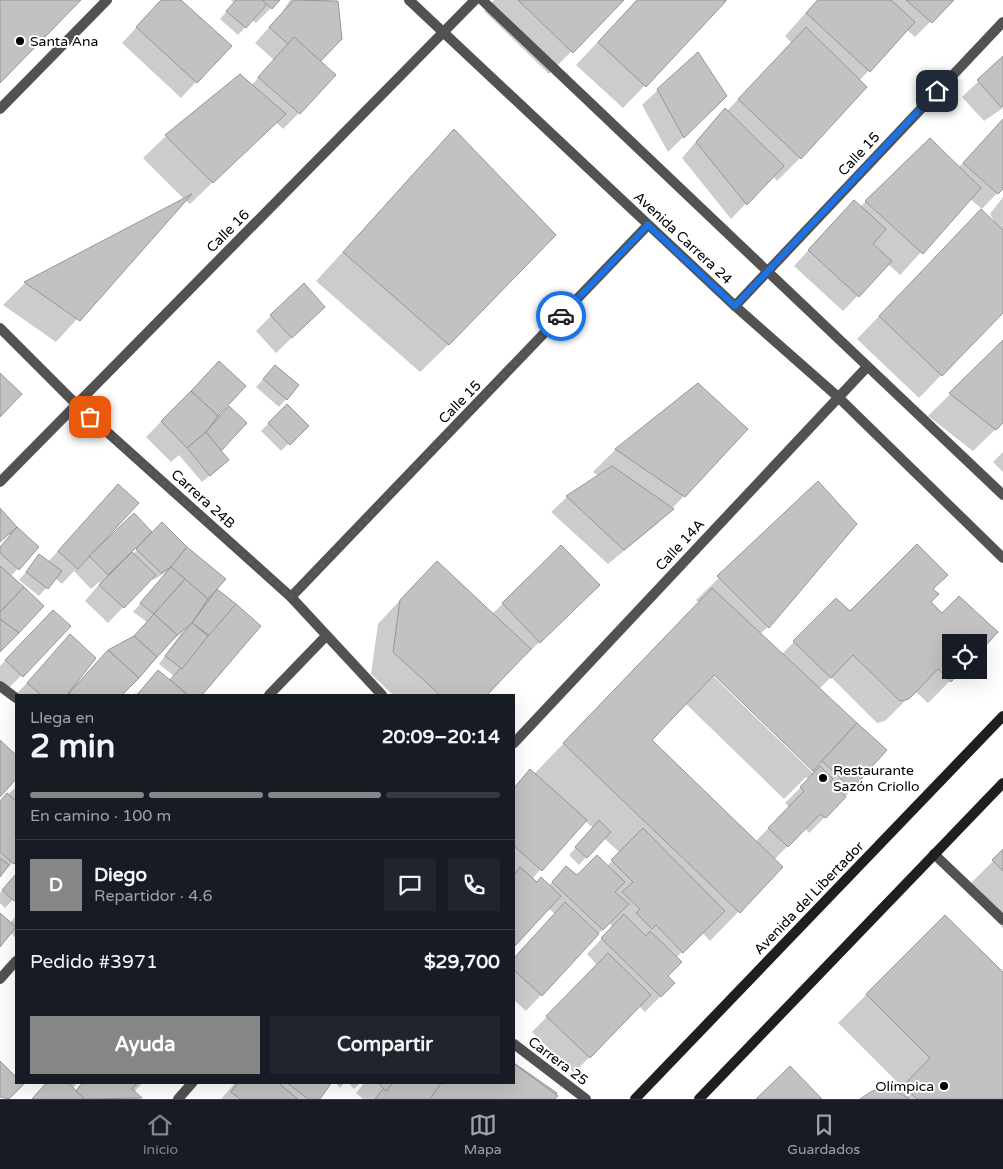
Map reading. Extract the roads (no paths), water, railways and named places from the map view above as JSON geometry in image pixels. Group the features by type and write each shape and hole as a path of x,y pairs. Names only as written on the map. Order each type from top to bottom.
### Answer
{"main road":[{"name":"Avenida del Libertador","path":"635,1099 1003,716"},
{"path":"699,1099 1003,783"}],"street":[{"path":"0,110 107,0"},
{"name":"Avenida Carrera 24","path":"409,0 735,306 837,396 1003,558"},
{"name":"Calle 16","path":"0,482 475,0"},
{"path":"482,0 1003,495"},
{"name":"Calle 15","path":"735,306 1003,22"},
{"name":"Calle 15","path":"291,597 648,225"},
{"name":"Carrera 24B","path":"0,328 76,404 291,597 381,694"},
{"name":"Calle 14A","path":"515,742 837,396 867,367"},
{"path":"270,694 326,636"},
{"path":"0,686 15,697"},
{"path":"934,854 1003,920"},
{"path":"0,978 15,962"},
{"name":"Carrera 25","path":"515,1045 586,1099"},
{"path":"178,1099 191,1084"}],"place":[{"name":"Santa Ana","path":"20,41"},
{"name":"Restaurante Sazón Criollo","path":"823,778"},
{"name":"Olímpica","path":"944,1086"}]}
